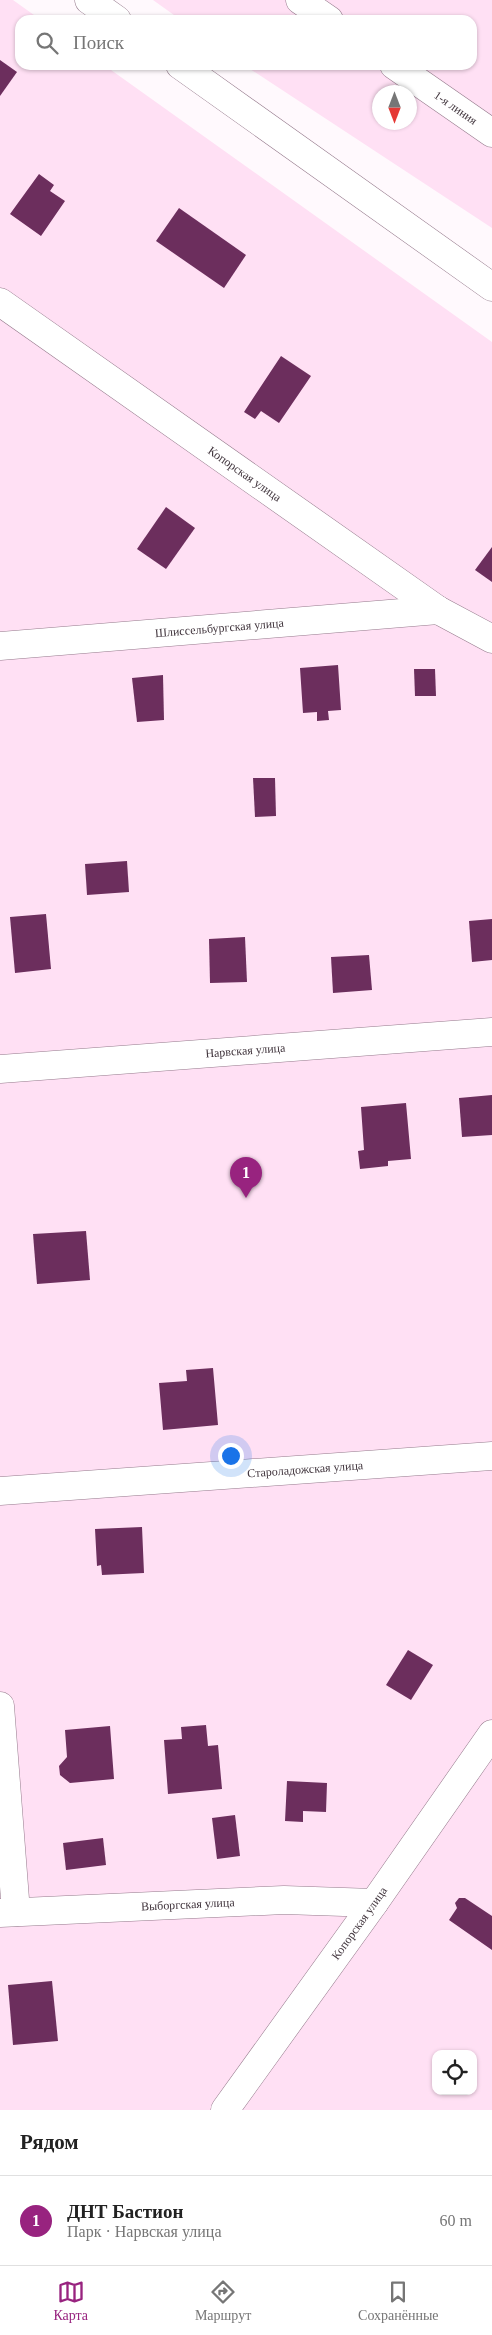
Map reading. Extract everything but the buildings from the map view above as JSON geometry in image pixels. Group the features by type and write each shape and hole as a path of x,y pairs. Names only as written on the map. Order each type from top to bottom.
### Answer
{"street":[{"path":"89,0 110,15"},
{"path":"300,0 322,15"},
{"path":"187,70 492,287"},
{"name":"1-я линия","path":"401,70 492,133"},
{"name":"Копорская улица","path":"0,302 438,610 492,639"},
{"name":"Шлиссельбургская улица","path":"0,646 438,610"},
{"name":"Нарвская улица","path":"0,1068 492,1032"},
{"name":"Староладожская улица","path":"0,1491 492,1456"},
{"path":"0,1706 8,1912"},
{"name":"Копорская улица","path":"225,2110 374,1903 492,1734"},
{"name":"Выборгская улица","path":"8,1912 284,1900 374,1903"}],"shaded area":[{"path":"0,0 13,0 34,15 15,15 15,70 111,70 492,342 492,2110 0,2110"},
{"path":"153,0 492,0 492,228 252,70 477,70 477,15 174,15"}],"place":[{"name":"ДНТ Бастион","path":"246,1198"}]}
